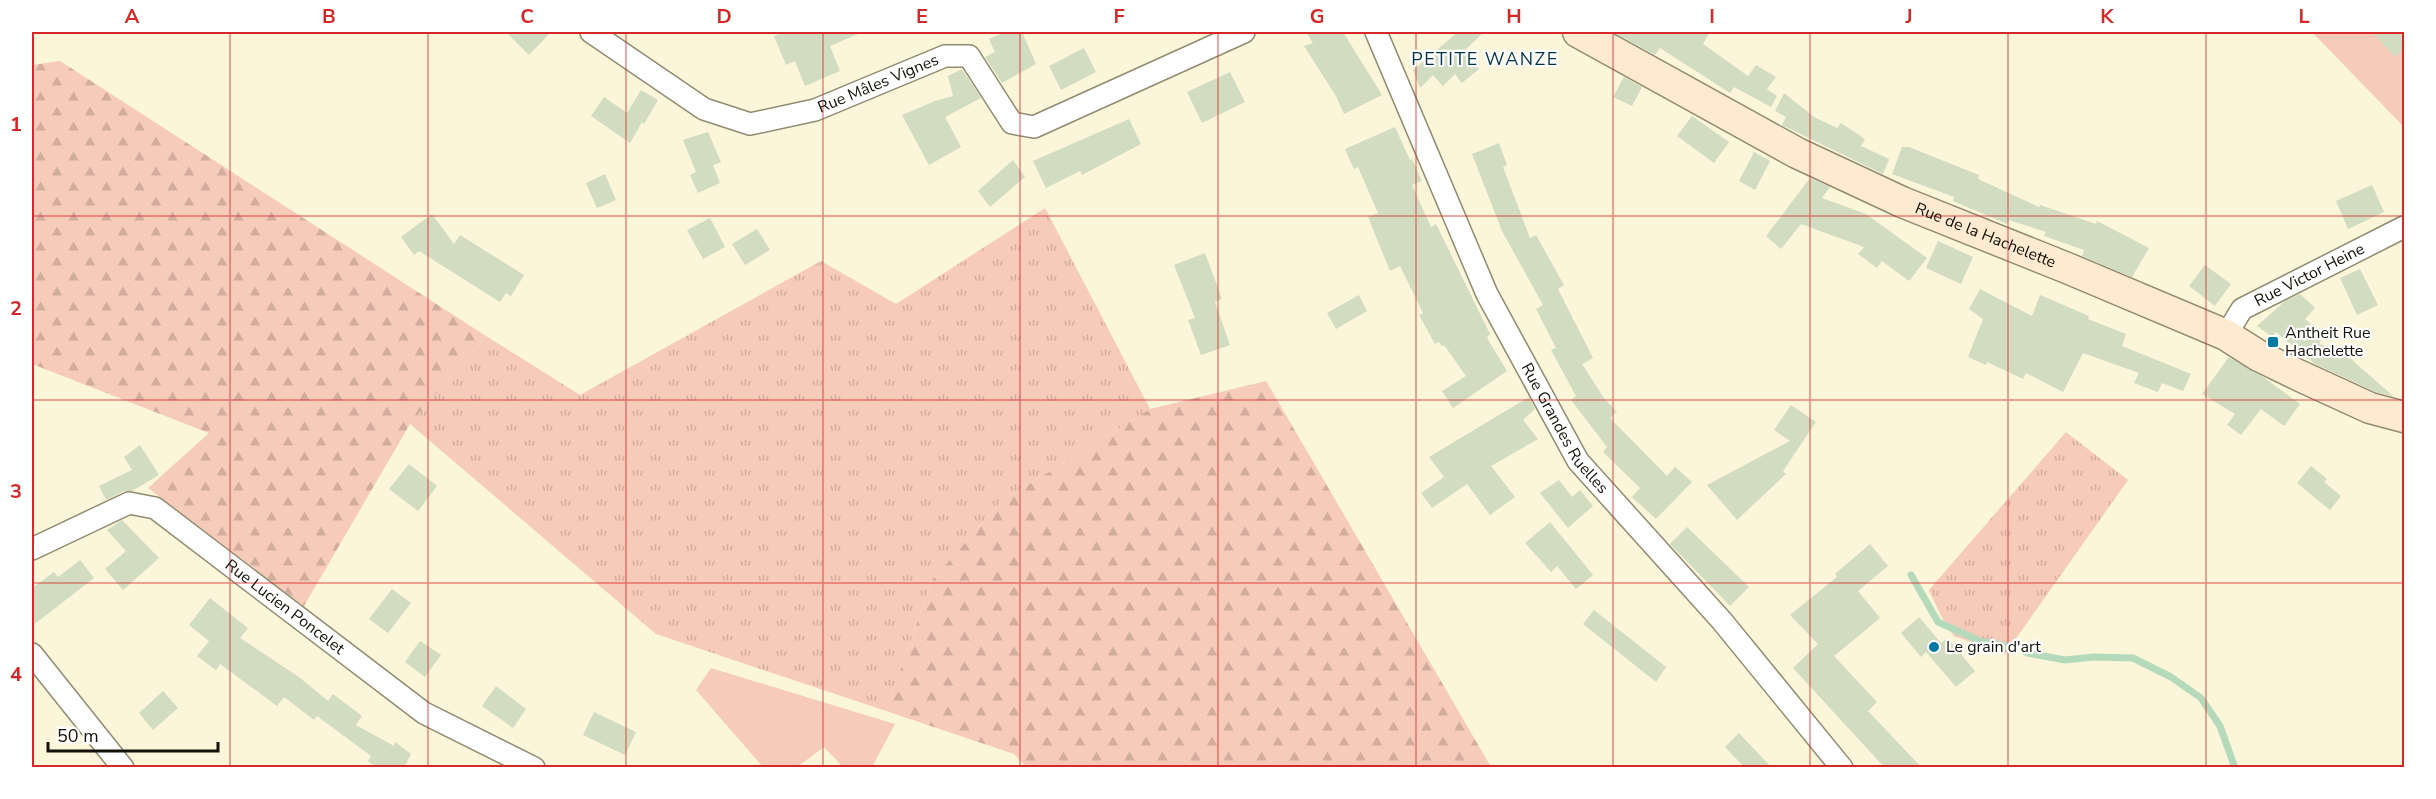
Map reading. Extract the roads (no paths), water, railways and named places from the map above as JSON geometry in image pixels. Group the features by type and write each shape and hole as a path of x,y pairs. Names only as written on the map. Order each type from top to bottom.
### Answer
{"street":[{"name":"Rue Mâles Vignes","path":"591,32 704,109 750,124 815,110 945,56 969,56 1012,123 1034,128 1244,32"},
{"name":"Rue Grandes Ruelles","path":"1376,32 1487,294 1578,461 1722,621 1817,734 1842,768"},
{"name":"Rue de la Hachelette","path":"1578,32 1808,158 1902,202 2226,335 2259,356 2308,380 2370,408 2404,417"},
{"name":"Rue Victor Heine","path":"2226,335 2242,309 2404,228"},
{"name":"Rue Lucien Poncelet","path":"32,549 129,503 155,508 424,713 534,768"},
{"path":"32,654 123,768"}],"waterway":[{"path":"1911,575 1938,622 1980,641 2007,646"},
{"path":"2027,653 2065,660 2094,657 2133,658 2171,677 2201,698 2220,726 2235,768"}],"place":[{"name":"Antheit Rue Hachelette","path":"2273,342"},
{"name":"Le grain d'art","path":"1934,647"}],"district":[{"name":"PETITE WANZE","path":"1485,59"}]}
